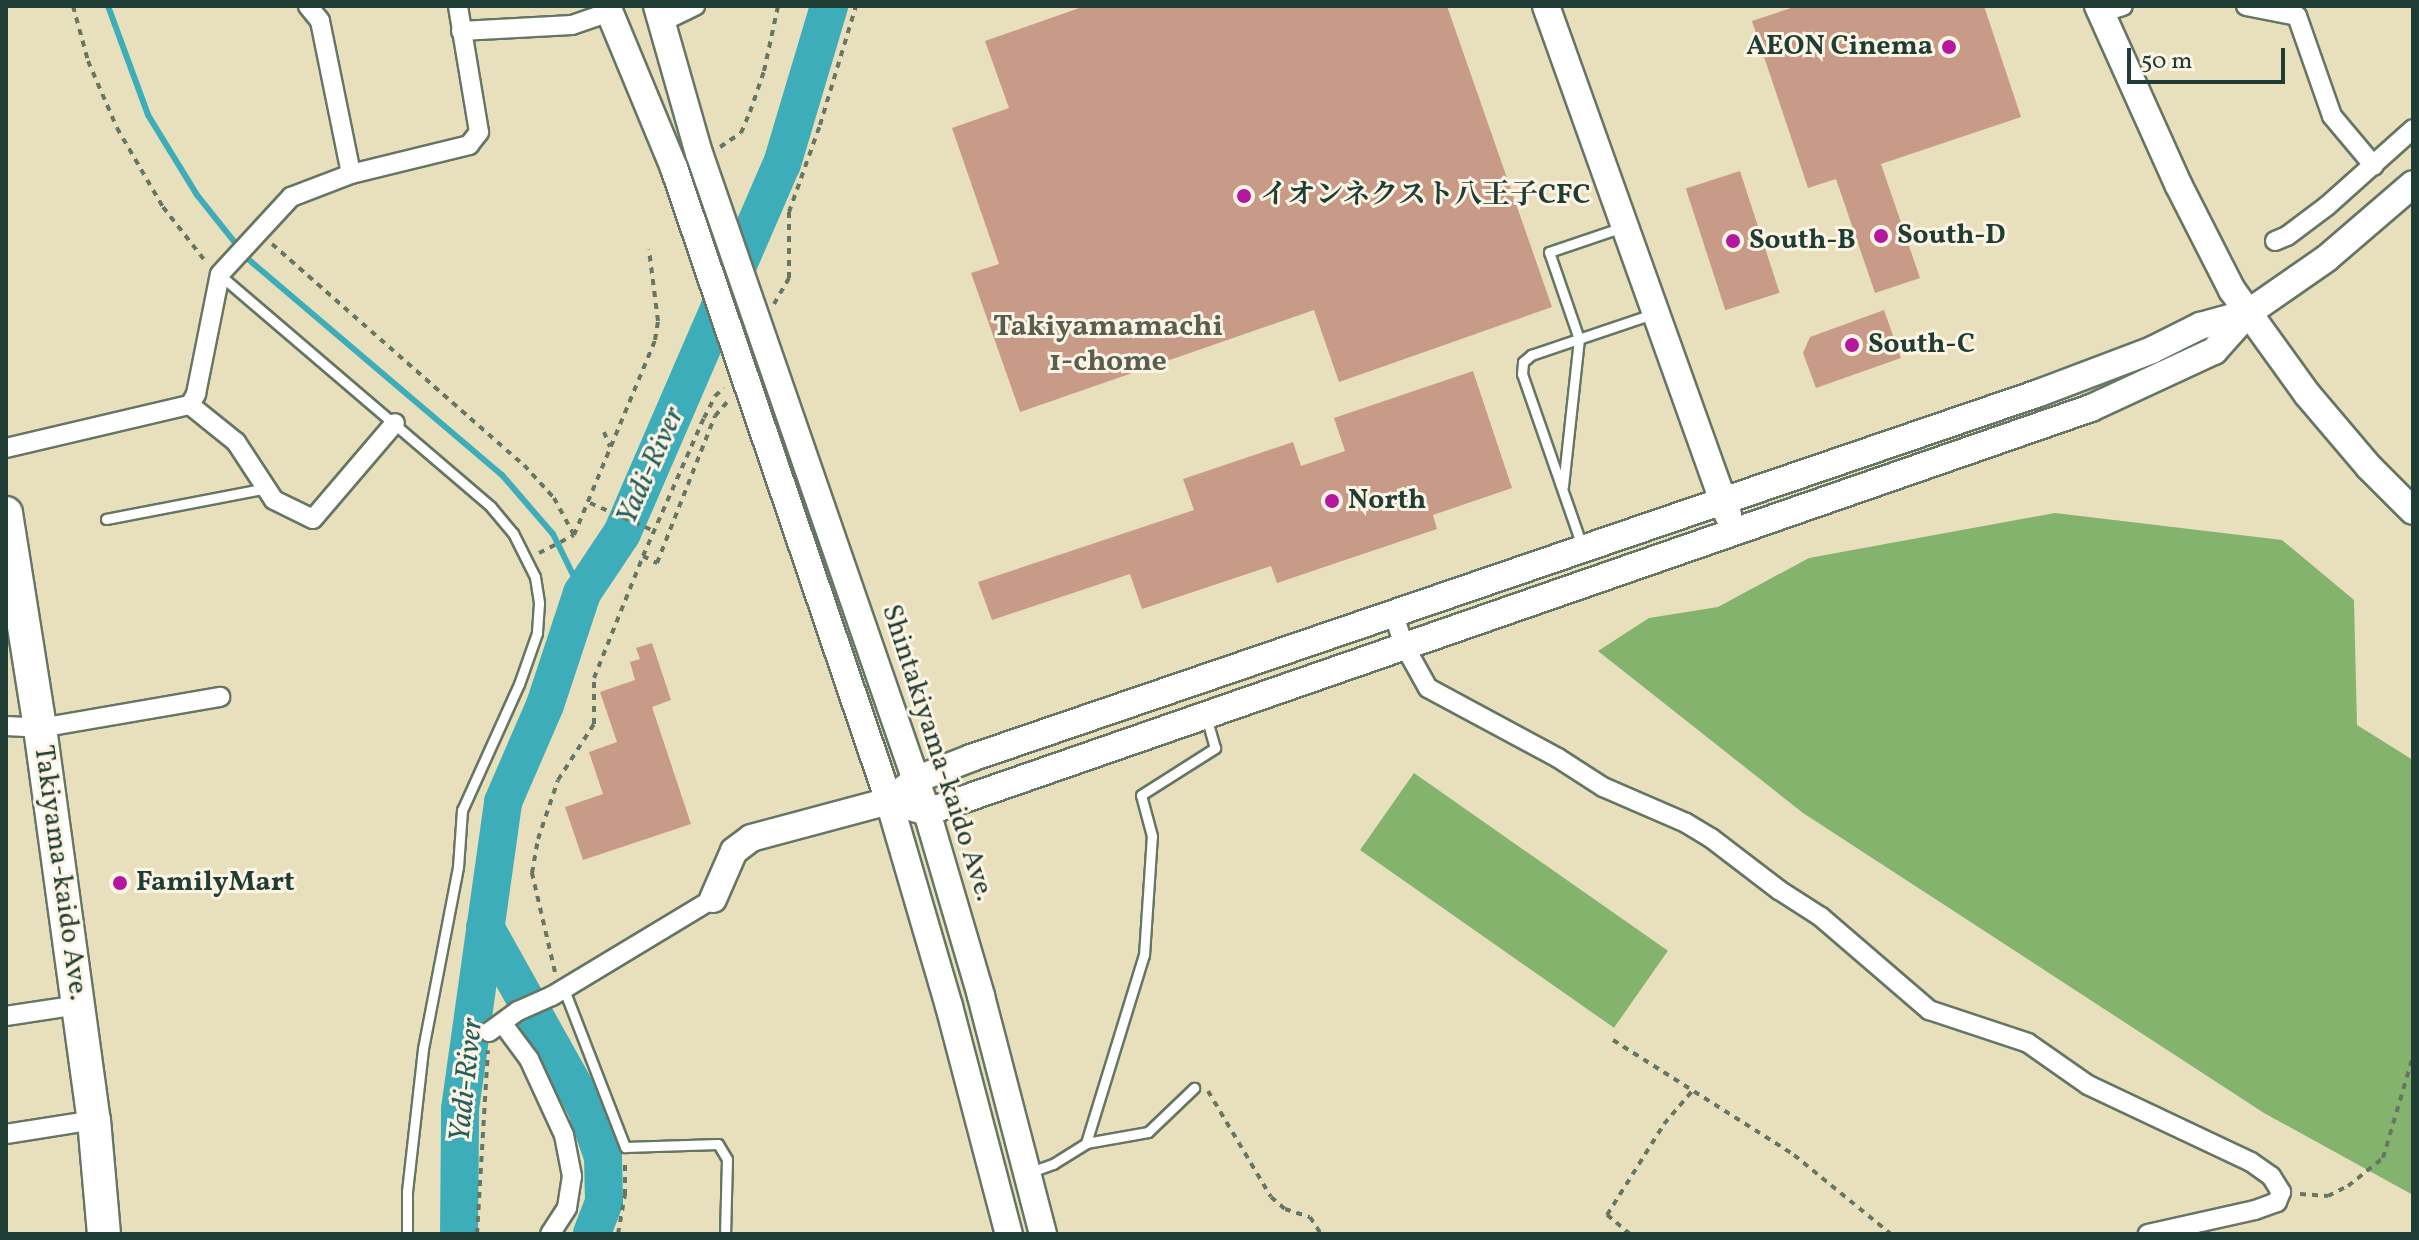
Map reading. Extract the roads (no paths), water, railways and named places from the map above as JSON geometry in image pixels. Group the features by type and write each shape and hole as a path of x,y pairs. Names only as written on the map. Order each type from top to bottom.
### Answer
{"highway":[{"name":"Takiyama-kaido Ave.","path":"6,513 79,1005 94,1120 104,1234"}],"street":[{"path":"308,6 320,21 351,174"},
{"path":"190,405 199,381 222,270 291,197 351,174 469,145 479,132 458,6"},
{"path":"660,14 695,6"},
{"path":"1546,6 1734,534"},
{"path":"2246,6 2297,16 2332,116 2374,166"},
{"path":"2107,8 2220,270 2307,394 2369,467 2413,511"},
{"path":"461,31 572,25 608,9 674,168 889,801 949,1006 1009,1234"},
{"name":"Shintakiyama-kaido Ave.","path":"660,14 699,153 927,812 1043,1234"},
{"path":"2275,241 2287,236 2374,166 2413,129"},
{"path":"889,801 927,812 2002,441 2134,390 2214,351 2248,313 2327,258 2413,184"},
{"path":"550,1234 567,1208 572,1176 564,1135 529,1059 496,1028 518,1011 713,899 741,842 889,801 915,780 1393,612 2039,393 2152,350 2200,326 2248,313"},
{"path":"6,448 190,405"},
{"path":"190,405 236,442 274,500 313,519 395,423"},
{"path":"1393,612 1404,645 1428,688 1558,758 1603,787 1686,823 1711,838 1779,890 1821,917 1929,1010 2028,1043 2088,1085 2251,1162 2271,1176 2281,1192 2277,1202 2255,1210 2148,1234"},
{"path":"6,726 40,728 220,697"},
{"path":"6,1016 79,1005"},
{"path":"6,1134 94,1120"}],"lane":[{"path":"1562,489 1579,339 1549,252 1626,226"},
{"path":"222,270 491,507 529,559 539,603 537,633 519,684 462,810 458,867 423,1049 407,1192 407,1234"},
{"path":"1583,549 1522,374 1523,362 1531,355 1656,313"},
{"path":"106,519 267,488"},
{"path":"1086,1143 1144,955 1152,836 1141,795 1215,748 1205,715"},
{"path":"557,991 625,1147 718,1144 727,1159 725,1234"},
{"path":"1028,1173 1053,1164 1086,1143 1148,1132 1194,1088"}],"waterway":[{"path":"108,6 148,115 197,195 248,259 502,475 553,534 582,593"},
{"name":"Yadi-River","path":"459,1234 460,1109 503,802 545,705 582,593 622,533 782,164 829,6"},
{"name":"Yadi-River","path":"485,927 586,1108 603,1157 604,1202 592,1234"}],"place":[{"name":"AEON Cinema","path":"1949,47"},
{"name":"イオンネクスト八王子CFC","path":"1244,196"},
{"name":"South-D","path":"1881,236"},
{"name":"South-B","path":"1733,241"},
{"name":"South-C","path":"1852,345"},
{"name":"North","path":"1332,501"},
{"name":"FamilyMart","path":"120,883"}],"district":[{"name":"Takiyamamachi 1-chome","path":"1108,344"}]}
